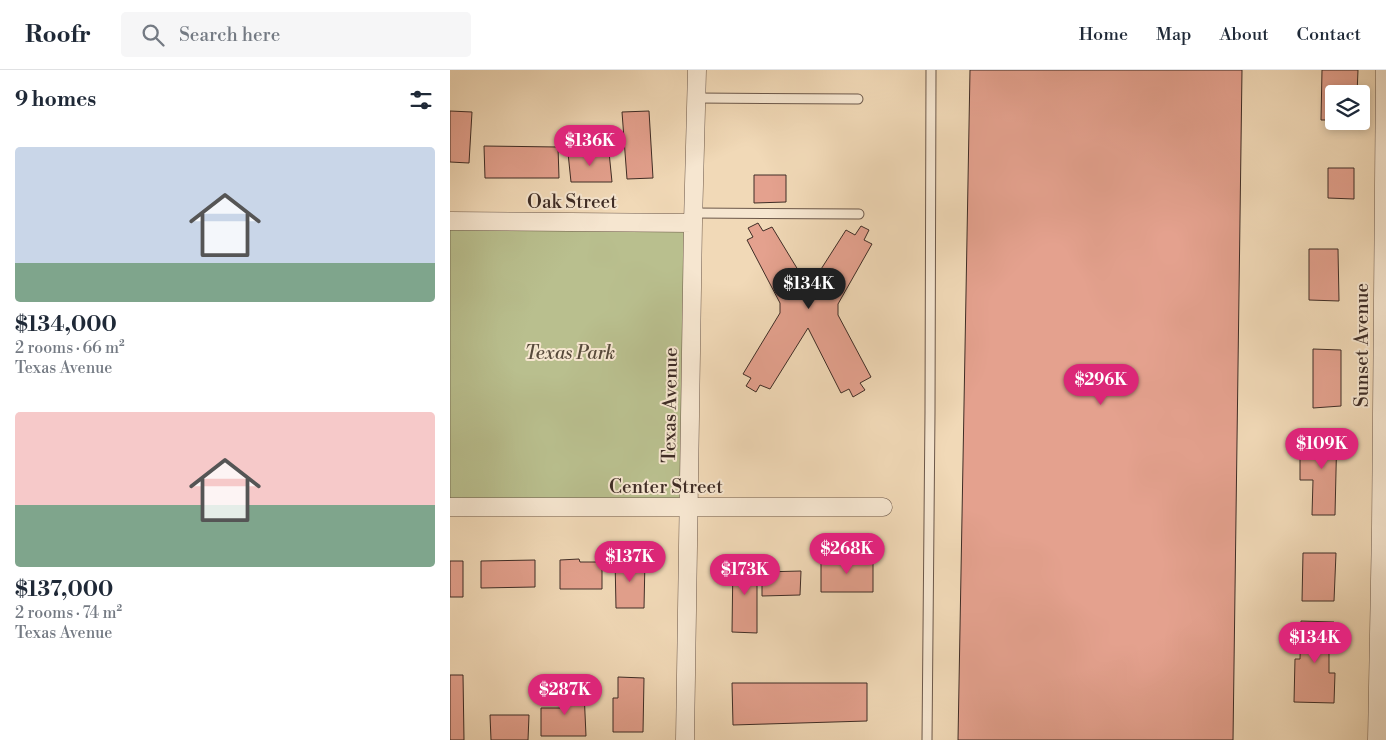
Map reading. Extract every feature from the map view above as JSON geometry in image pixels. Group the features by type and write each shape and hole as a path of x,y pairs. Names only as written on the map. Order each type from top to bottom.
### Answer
{"street":[{"name":"Texas Avenue","path":"685,740 697,70"},
{"name":"Sunset Avenue","path":"1377,740 1384,528 1385,70"},
{"name":"Oak Street","path":"450,221 693,218"},
{"name":"Center Street","path":"450,507 883,507"}],"lane":[{"path":"927,740 931,70"},
{"path":"696,98 858,98"},
{"path":"693,218 859,214"}],"green space":[{"name":"Texas Park","path":"450,221 693,223 688,507 450,507"}],"building":[{"path":"970,70 1242,70 1233,740 958,740"},
{"path":"1322,70 1358,70 1357,85 1325,85 1325,120 1321,120"},
{"path":"450,111 472,112 469,163 450,162"},
{"path":"649,111 653,178 627,179 622,112"},
{"path":"484,146 558,147 559,178 485,178"},
{"path":"609,152 612,182 571,182 568,153"},
{"path":"1328,168 1354,168 1354,199 1328,198"},
{"path":"754,175 786,175 786,202 754,203"},
{"path":"758,223 763,231 772,227 809,288 846,230 855,235 861,226 869,230 864,240 872,244 838,304 838,315 871,377 860,383 865,390 853,397 849,389 841,393 808,328 770,389 760,385 756,392 746,386 751,378 743,374 780,313 780,303 747,240 753,237 748,228"},
{"path":"1309,249 1338,249 1339,301 1309,300"},
{"path":"1313,349 1341,350 1341,406 1313,408"},
{"path":"1337,429 1335,515 1312,515 1313,480 1300,480 1300,455 1310,454 1310,430"},
{"path":"1303,553 1336,553 1334,601 1302,601"},
{"path":"873,557 873,592 821,592 821,558"},
{"path":"615,558 645,559 644,608 616,608"},
{"path":"579,559 580,562 602,562 602,589 560,589 560,560"},
{"path":"733,559 757,560 757,633 732,632"},
{"path":"535,560 535,587 481,588 481,561"},
{"path":"450,561 463,561 463,597 450,597"},
{"path":"801,571 800,595 762,596 762,572"},
{"path":"1301,621 1334,622 1334,646 1329,646 1329,673 1335,673 1334,703 1294,702 1295,659 1300,659"},
{"path":"450,675 463,675 464,740 450,740"},
{"path":"618,677 644,678 643,732 613,732 613,698 618,698"},
{"path":"732,683 867,683 867,721 733,725"},
{"path":"560,691 584,691 586,736 541,736 541,708 560,708"},
{"path":"490,715 529,715 528,740 491,740"}]}
